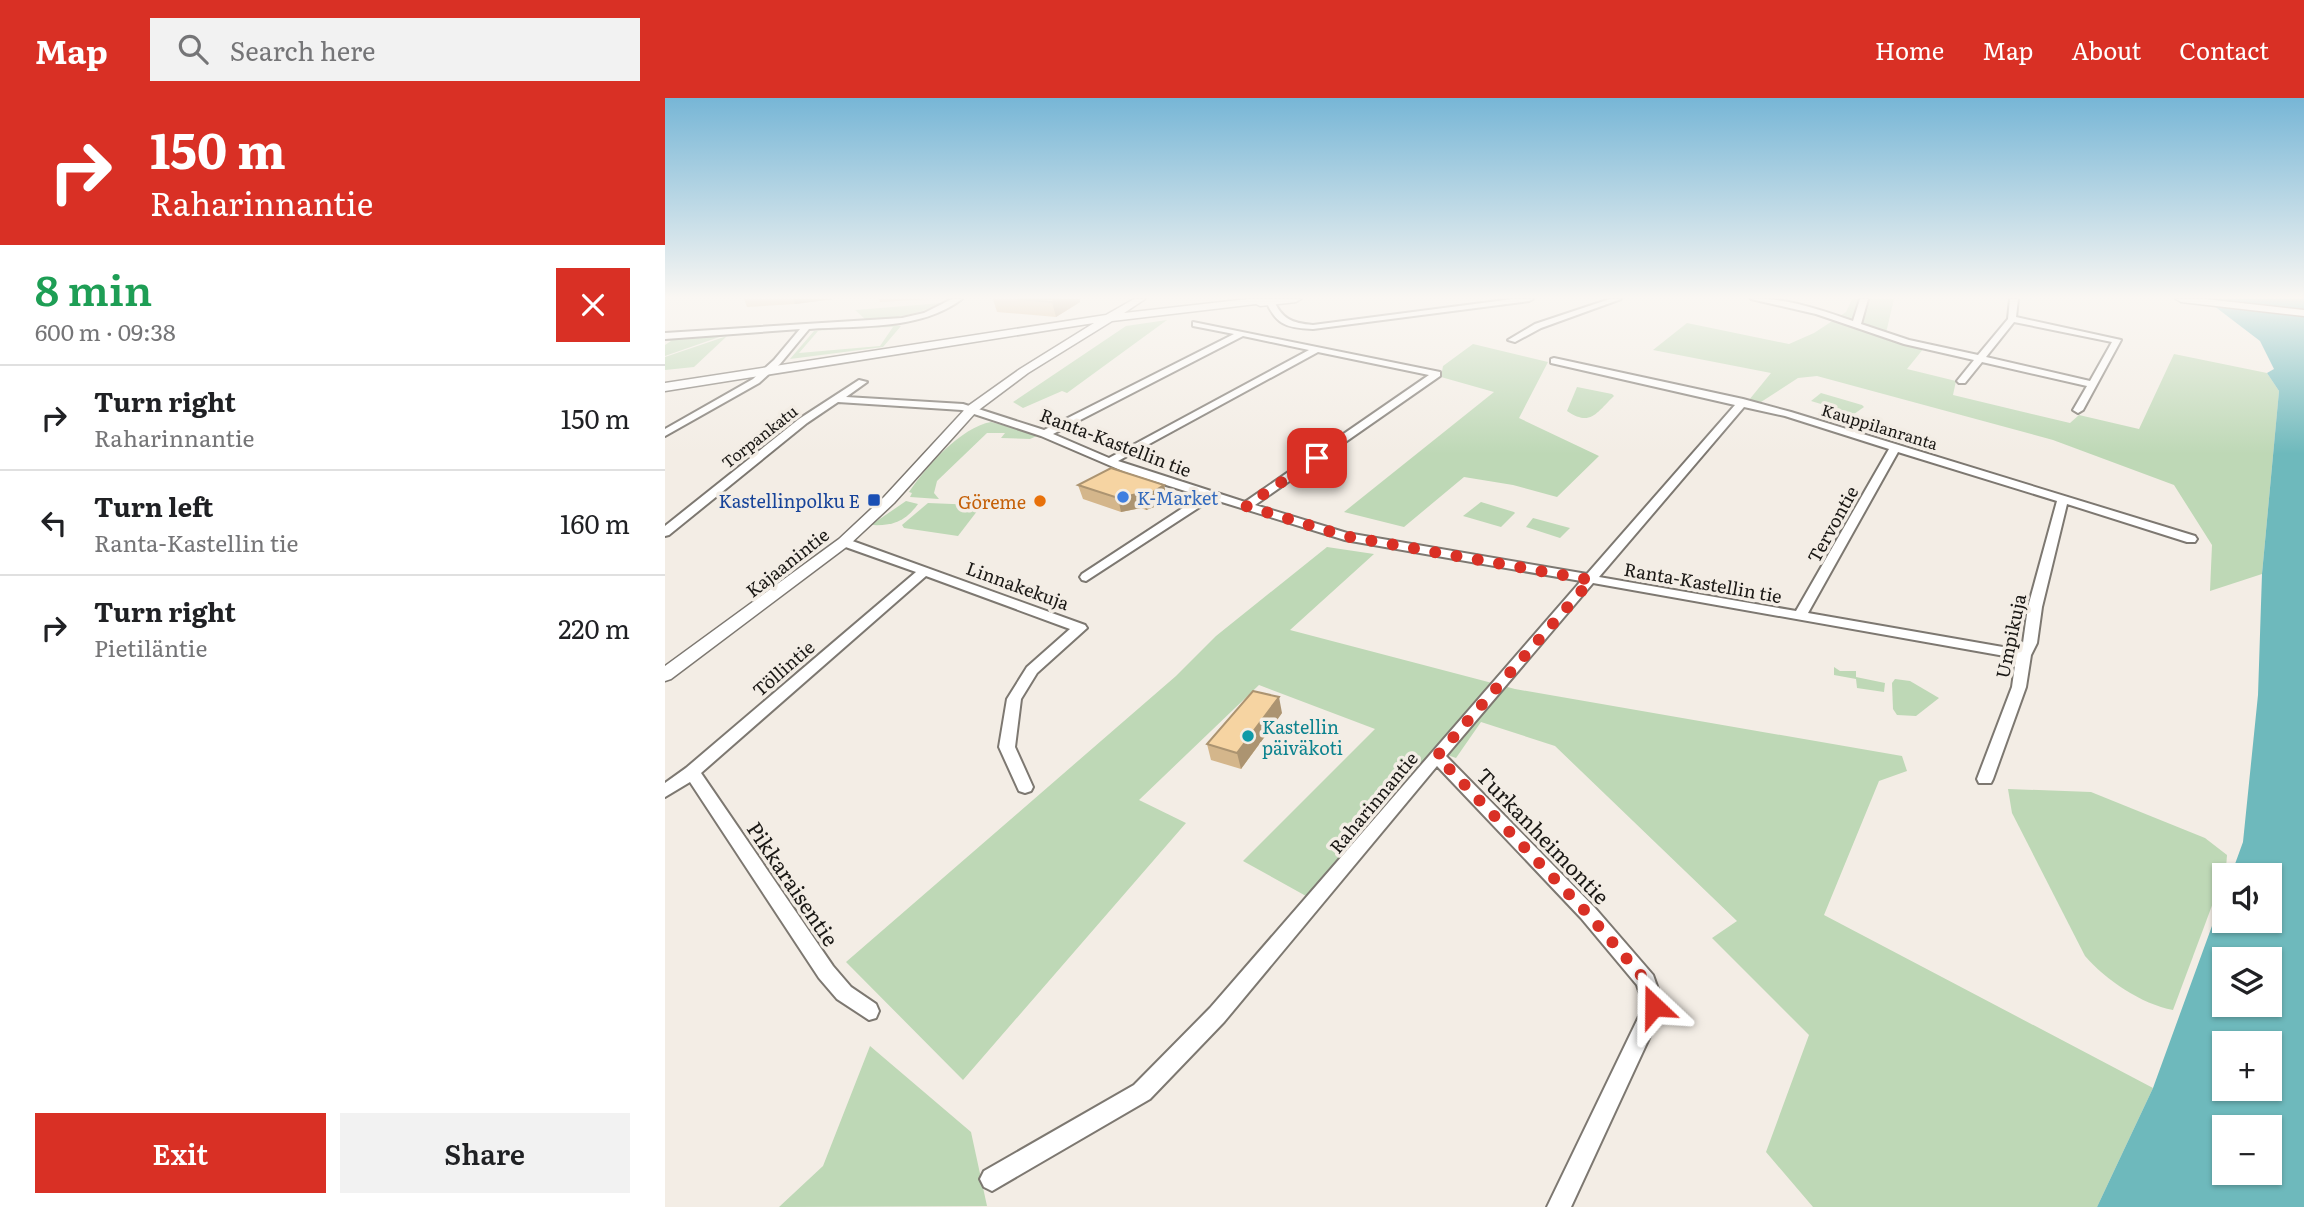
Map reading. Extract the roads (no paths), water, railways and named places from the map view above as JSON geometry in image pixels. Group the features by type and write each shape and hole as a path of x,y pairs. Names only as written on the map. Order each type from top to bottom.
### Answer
{"main road":[{"path":"665,387 894,351"},
{"path":"850,357 898,351"},
{"name":"Kajaanintie","path":"665,675 844,542 978,411 1024,371 1056,351"},
{"name":"Kajaanintie","path":"978,411 1068,351"}],"street":[{"path":"665,433 756,381 784,351"},
{"path":"1045,433 1208,351"},
{"path":"1109,462 1314,351"},
{"path":"1246,506 1437,374 1325,351"},
{"path":"1945,351 2092,384"},
{"path":"1962,381 1987,351"},
{"path":"2078,410 2111,351"},
{"name":"Kauppilanranta","path":"1555,361 1743,402 2191,539"},
{"name":"Torpankatu","path":"665,532 803,421 862,382"},
{"name":"Ranta-Kastellin tie","path":"838,399 978,411 1045,433 1109,462 1345,536 2024,655"},
{"name":"Raharinnantie","path":"992,1179 1142,1092 1217,1015 1743,402"},
{"name":"Tervontie","path":"1800,617 1895,448"},
{"path":"1086,577 1210,495"},
{"name":"Umpikuja","path":"1985,779 2019,687 2024,655 2030,643 2035,607 2063,499"},
{"path":"665,520 680,520"},
{"name":"Linnakekuja","path":"844,542 1080,628 1032,670 1014,699 1007,747 1025,787"},
{"name":"Töllintie","path":"665,791 692,772 924,572"},
{"name":"Turkanheimontie","path":"1437,756 1588,914 1646,981 1654,1006 1559,1207"},
{"name":"Pikkaraisentie","path":"692,772 826,972 844,993 869,1010"}],"water":[{"path":"2265,351 2304,351 2304,1207 2097,1207 2153,1088 2212,926 2212,933 2282,933 2282,863 2235,863 2243,842 2258,695 2262,574 2279,391 2267,373 2274,369"}],"place":[{"name":"K-Market","path":"1123,497"},
{"name":"Kastellinpolku E","path":"874,500"},
{"name":"Göreme","path":"1040,501"},
{"name":"Kastellin päiväkoti","path":"1248,736"}]}
